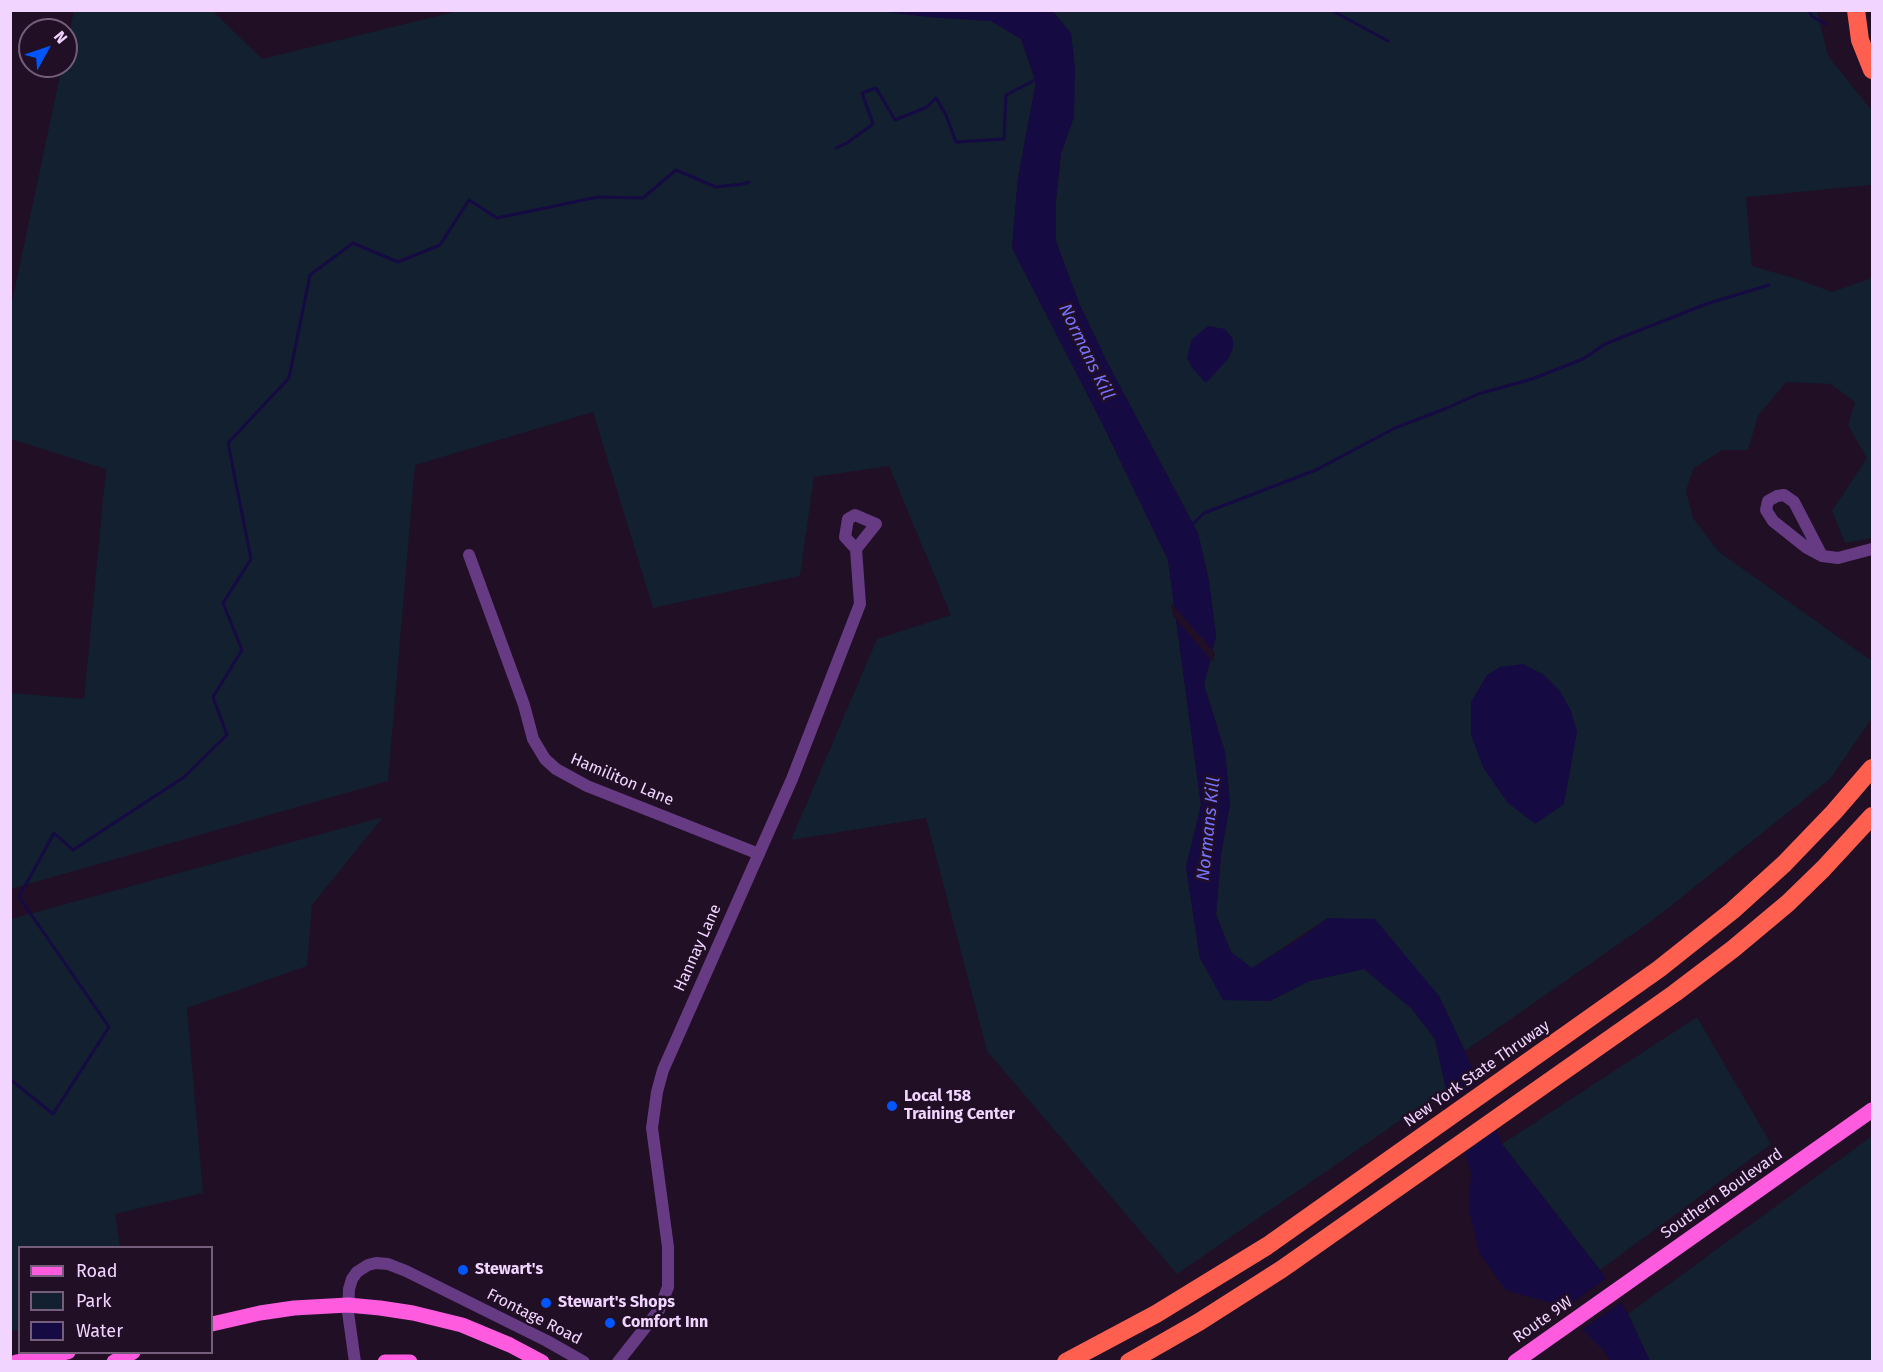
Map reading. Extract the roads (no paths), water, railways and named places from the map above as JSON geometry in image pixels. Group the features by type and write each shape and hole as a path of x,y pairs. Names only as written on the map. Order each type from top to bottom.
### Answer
{"highway":[{"path":"1856,10 1860,40 1872,70"},
{"path":"1865,10 1872,49"},
{"name":"New York State Thruway","path":"1066,1362 1128,1330 1212,1281 1266,1246 1659,969 1732,911 1818,830 1872,768"},
{"path":"1129,1362 1255,1288 1676,993 1757,929 1805,886 1872,816"}],"main road":[{"name":"Southern Boulevard","path":"1592,1307 1872,1110"},
{"path":"213,1324 277,1310 311,1306 348,1305 380,1308 413,1313 462,1325 510,1344 542,1362"},
{"name":"Route 9W","path":"1516,1360 1592,1307"},
{"path":"16,1362 62,1354"},
{"path":"114,1362 132,1354"},
{"path":"385,1362 410,1362"}],"street":[{"path":"1822,556 1794,502 1784,495 1768,501 1766,510 1773,521 1800,543 1822,556 1838,558 1872,549"},
{"name":"Hannay Lane","path":"618,1362 659,1310 668,1287 668,1247 652,1128 660,1080 792,779 860,604 856,549"},
{"name":"Hamiliton Lane","path":"469,555 524,705 532,739 545,759 556,769 587,786 759,854"},
{"name":"Frontage Road","path":"355,1362 348,1305 350,1284 357,1272 372,1264 388,1264 406,1271 547,1341 584,1362"}],"water":[{"name":"Normans Kill","path":"877,11 1052,11 1071,33 1075,67 1074,117 1061,153 1056,200 1056,241 1079,303 1106,360 1198,533 1209,581 1216,636 1204,685 1225,752 1230,804 1221,854 1216,915 1231,952 1252,968 1328,918 1375,919 1439,996 1465,1051 1502,1144 1600,1270 1628,1314 1650,1361 1611,1361 1558,1305 1506,1290 1480,1254 1469,1211 1471,1173 1446,1089 1435,1039 1412,1009 1364,969 1309,981 1270,1001 1223,1000 1200,958 1186,867 1201,805 1168,560 1101,421 1012,248 1018,178 1036,82 1021,39 991,21"},
{"path":"1208,326 1225,329 1233,339 1233,349 1228,359 1206,383 1193,369 1187,358 1192,339"},
{"path":"1523,664 1544,675 1560,691 1571,711 1577,732 1564,804 1535,824 1507,802 1483,767 1471,735 1471,702 1487,675 1500,667"}],"waterway":[{"path":"1331,10 1388,41"},
{"path":"1808,10 1813,17 1826,24"},
{"path":"836,148 873,124 862,93 876,88 895,120 927,107 936,98 946,115 956,142 1004,139 1006,95 1037,79"},
{"path":"10,1079 53,1114 109,1027 19,897 54,833 73,850 184,777 227,735 213,697 242,650 223,603 251,559 228,443 289,378 310,275 353,243 398,262 440,245 469,200 497,218 598,197 643,198 676,170 716,187 749,182"},
{"path":"1192,525 1204,513 1316,470 1395,428 1478,394 1532,379 1583,359 1605,344 1706,304 1769,285"}],"place":[{"name":"Local 158 Training Center","path":"892,1106"},
{"name":"Stewart's","path":"463,1270"},
{"name":"Stewart's Shops","path":"546,1303"},
{"name":"Comfort Inn","path":"610,1323"}]}
